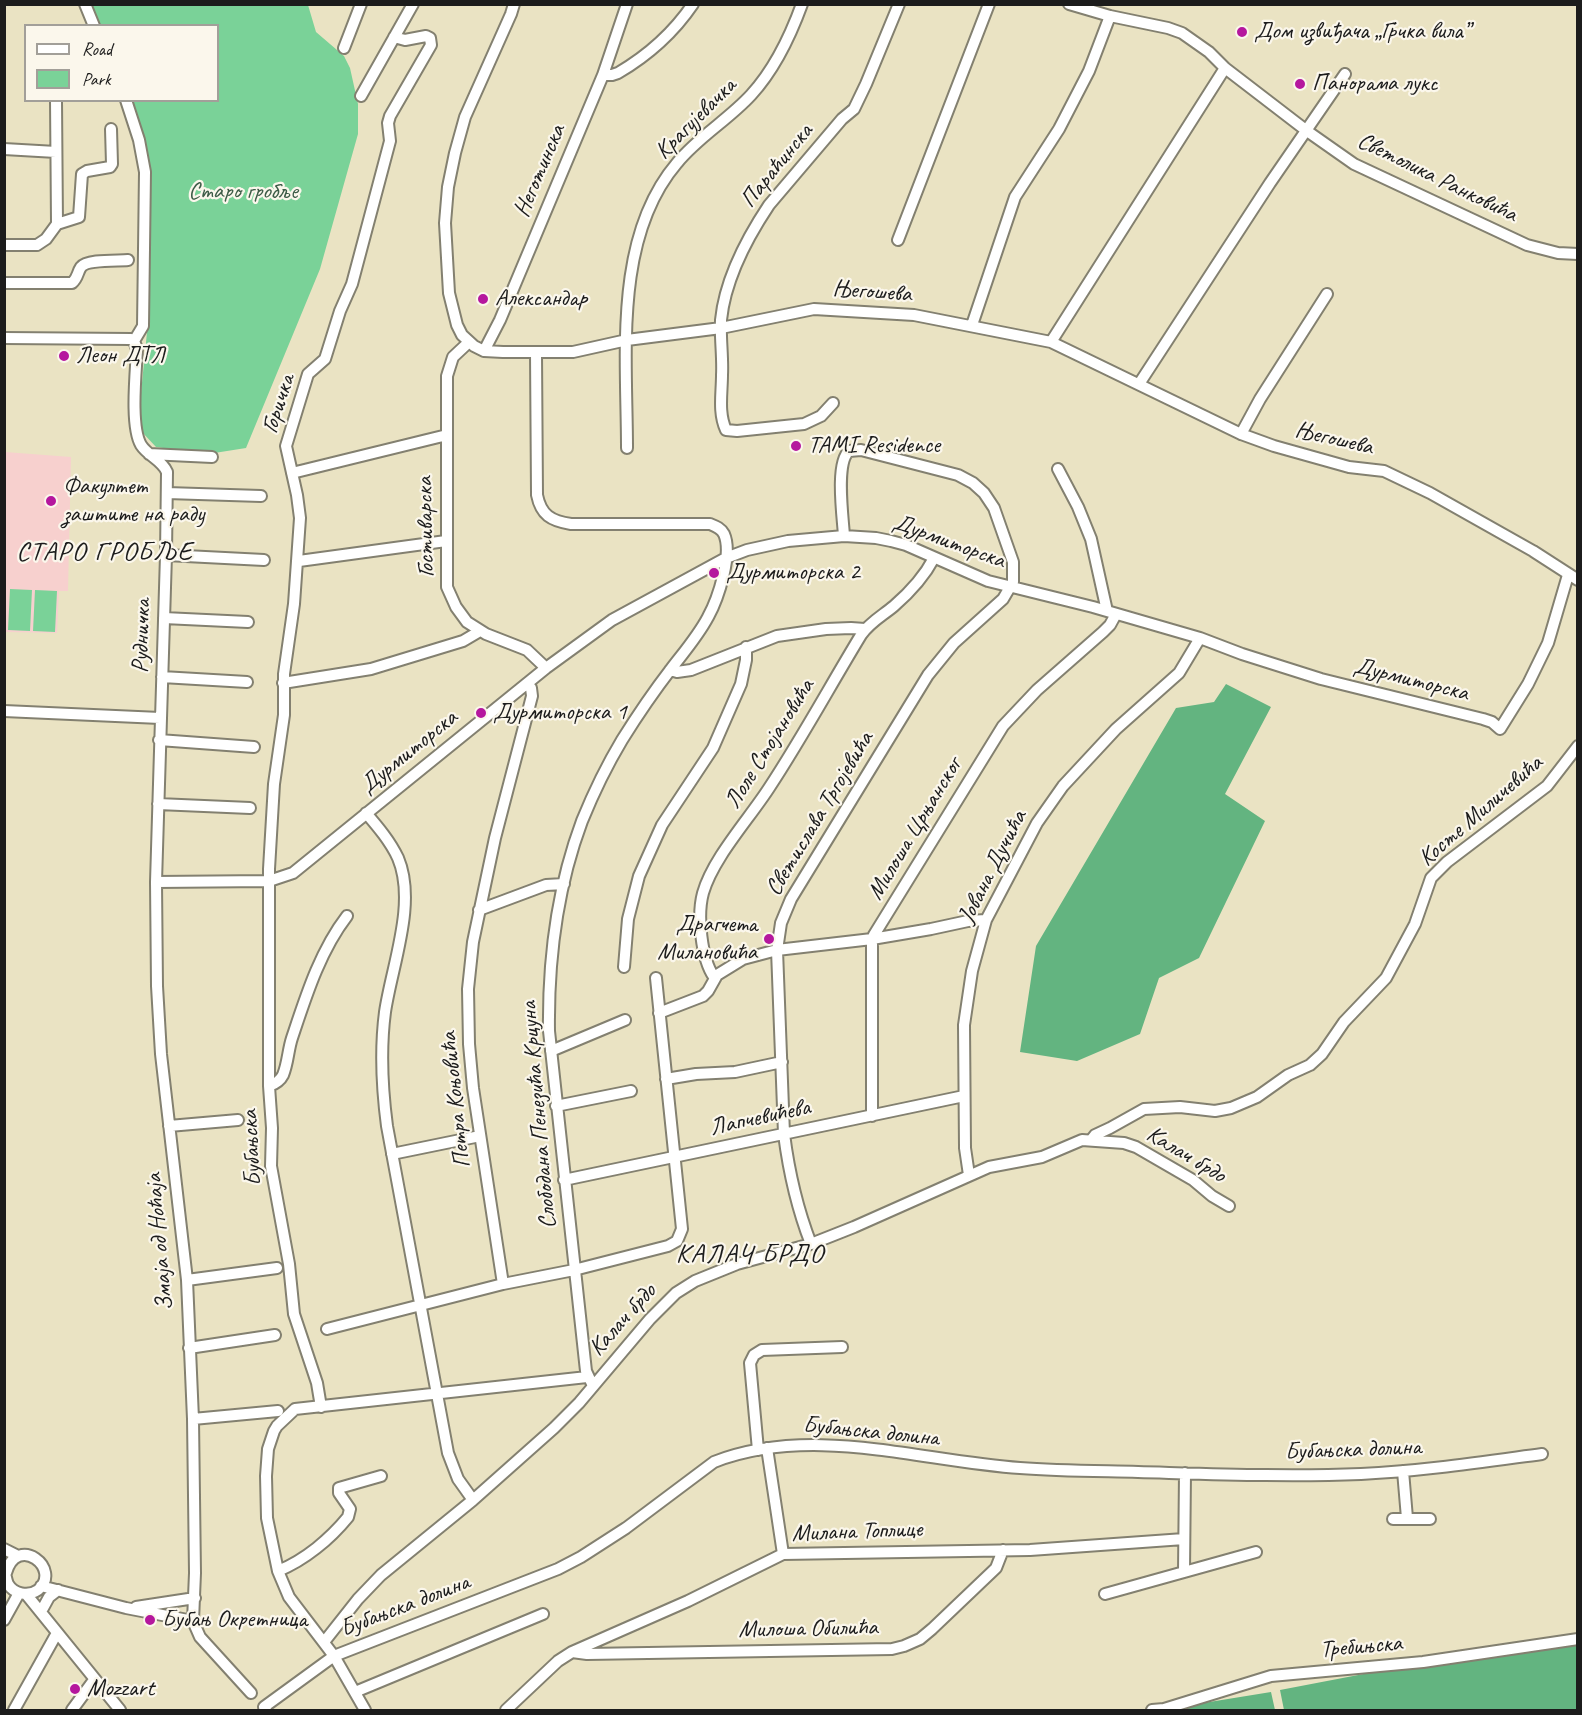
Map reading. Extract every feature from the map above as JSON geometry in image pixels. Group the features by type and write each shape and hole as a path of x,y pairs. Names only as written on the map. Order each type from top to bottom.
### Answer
{"street":[{"path":"85,4 93,24"},
{"path":"344,48 361,4"},
{"path":"361,96 412,4"},
{"name":"Његошева","path":"514,4 465,117 454,153 448,187 445,223 449,292 457,326 469,342 484,351 573,352 627,340 721,328 814,309 914,315 1051,342 1241,434 1348,467 1384,471 1430,493 1533,551 1573,577"},
{"name":"Неготинска","path":"484,351 500,320 603,75 627,4"},
{"path":"603,75 618,72 652,47 676,27 693,4"},
{"name":"Крагујевачка","path":"627,448 628,304 632,265 638,240 659,190 670,172 686,153 735,110 774,65 801,4"},
{"name":"Параћинска","path":"833,403 821,416 804,424 737,431 726,430 722,420 721,328 724,302 741,255 759,219 842,119 854,109 883,47 899,4"},
{"path":"898,240 989,4"},
{"name":"Светолика Ранковића","path":"1069,4 1182,33 1307,131 1354,164 1527,245 1558,253 1578,254"},
{"path":"972,326 1015,197 1059,129 1089,70 1110,16"},
{"name":"Горичка","path":"269,881 274,784 284,716 283,683 293,614 296,570 299,561 300,507 286,453 287,444 308,374 325,359 340,310 352,284 390,141 389,120 431,45 430,38 426,36 405,40 394,38"},
{"path":"1051,342 1225,68"},
{"path":"1139,384 1270,183 1345,74"},
{"path":"4,245 37,245 46,239 57,224 56,102"},
{"path":"4,338 131,339 143,326 145,172 139,140 127,102"},
{"path":"57,224 76,219 81,214 83,173 111,166 111,129"},
{"path":"4,149 56,152"},
{"path":"4,283 72,283 87,263 128,260"},
{"path":"1241,434 1260,399 1327,294"},
{"name":"Рудничка","path":"131,339 137,349 136,430 139,441 149,454 165,468 167,493 156,882"},
{"name":"Гостиварска","path":"469,342 453,357 448,371 446,579 449,592 462,616 480,631 527,650 546,668"},
{"path":"536,353 537,495 541,510 546,516 571,524 710,524 723,534 726,558"},
{"path":"292,473 447,435"},
{"path":"844,536 841,477 843,459 849,451 861,450 958,475 973,483 984,494 998,515 1014,568 1011,588"},
{"path":"149,454 212,457"},
{"path":"1058,470 1078,507 1091,538 1111,612"},
{"path":"167,493 261,496"},
{"name":"Дурмиторска","path":"156,882 269,881 284,877 302,867 546,668 612,620 726,558 771,544 844,536 891,541 978,578 1111,612 1200,638 1309,676 1483,719 1492,722 1500,729 1528,684 1548,643 1573,577"},
{"path":"299,561 446,541"},
{"path":"166,555 264,560"},
{"name":"Слободана Пенезића Крцуна","path":"590,1381 574,1270 556,1106 549,1013 550,962 564,884 582,821 621,742 708,618 715,603 726,558"},
{"name":"Лоле Стојановића","path":"714,977 706,960 701,918 703,894 709,877 769,790 865,629 913,588 934,558"},
{"name":"Светислава Тргојевића","path":"811,1244 795,1198 784,1134 777,950 781,923 791,899 928,675 944,654 1004,599 1011,588"},
{"name":"Милоша Црњанског","path":"872,939 1003,726 1037,690 1110,626 1111,612"},
{"path":"164,618 248,622"},
{"path":"670,670 677,672 691,670 746,647 790,633 842,628 865,629"},
{"path":"283,683 371,669 464,641 480,631"},
{"name":"Јована Дучића","path":"969,1175 965,1148 964,1025 966,1000 986,920 1037,824 1063,786 1116,729 1179,673 1200,638"},
{"path":"624,967 628,919 639,876 662,825 713,748 741,684 746,647"},
{"path":"162,677 247,682"},
{"name":"Петра Коњовића","path":"503,1284 470,1064 468,1007 471,955 479,910 503,804 532,696 531,688 527,684"},
{"path":"4,711 160,718"},
{"path":"159,740 254,747"},
{"name":"Косте Миличевића","path":"1091,1140 1095,1134 1144,1109 1180,1107 1215,1111 1231,1108 1257,1097 1288,1076 1310,1065 1322,1054 1344,1022 1386,978 1415,924 1431,878 1453,857 1547,786 1578,746"},
{"path":"158,804 250,808"},
{"path":"366,813 394,850 402,870 405,890 403,918 385,1012 382,1056 383,1096 436,1395 451,1462 458,1479 473,1500"},
{"name":"Бубањска","path":"269,881 269,1086 272,1180 289,1264 294,1314 317,1383 321,1407"},
{"name":"Змаја од Ноћаја","path":"156,882 158,1009 187,1280 193,1419 195,1598 193,1621"},
{"path":"479,910 546,885 564,884"},
{"path":"269,1086 276,1083 283,1075 291,1041 321,961 331,940 347,916"},
{"path":"659,1013 702,996 710,988 714,977 743,959 777,950 872,939 968,921 986,920"},
{"path":"872,939 872,1116"},
{"path":"327,1329 503,1284 574,1270 672,1244 680,1237 682,1229 676,1157 657,978"},
{"path":"551,1052 625,1020"},
{"path":"666,1079 696,1074 735,1072 782,1062"},
{"path":"556,1106 631,1091"},
{"name":"Лапчевићева","path":"564,1180 964,1096"},
{"path":"169,1126 238,1120"},
{"path":"392,1154 480,1136"},
{"name":"Калач брдо","path":"324,1642 358,1599 381,1575 473,1500 567,1416 590,1381 666,1302 685,1287 724,1268 811,1244 989,1167 1042,1156 1076,1142 1091,1140 1124,1143 1143,1151 1193,1180 1212,1196 1229,1206"},
{"path":"187,1280 277,1268"},
{"path":"189,1348 275,1335"},
{"path":"783,1554 762,1449 750,1363 754,1355 762,1350 842,1347"},
{"path":"365,1710 334,1656 289,1597 278,1572 267,1518 266,1476 268,1449 277,1426 295,1409 590,1381"},
{"path":"193,1419 278,1411"},
{"name":"Бубањска долина","path":"265,1709 334,1656 558,1569 626,1528 714,1462 762,1449 818,1444 1021,1468 1185,1473 1358,1474 1464,1465 1542,1454"},
{"path":"1403,1471 1407,1518"},
{"path":"1184,1572 1185,1473"},
{"path":"278,1572 292,1566 314,1549 348,1517 350,1509 339,1493 339,1488 381,1476"},
{"path":"1393,1519 1430,1519"},
{"name":"Милана Топлице","path":"506,1710 558,1661 572,1652 698,1596 783,1554 1052,1549 1184,1539"},
{"path":"4,1549 18,1556 35,1557 62,1591"},
{"name":"Милоша Обилића","path":"572,1652 599,1654 892,1649 920,1639 963,1601 996,1568 1003,1550"},
{"path":"1105,1594 1256,1552"},
{"path":"18,1556 5,1572 9,1585 44,1612 57,1633 120,1710"},
{"path":"44,1612 39,1588 45,1572"},
{"path":"4,1620 22,1594 39,1588 62,1591 126,1608 193,1621 200,1637 251,1693"},
{"path":"44,1612 49,1598 62,1591"},
{"path":"126,1608 195,1598"},
{"path":"355,1692 543,1614"},
{"path":"14,1710 57,1633"},
{"name":"Требињска","path":"1152,1710 1164,1709 1272,1676 1423,1662 1578,1639"},
{"path":"72,1710 94,1680"}],"shaded area":[{"path":"5,452 71,457 68,591 59,591 57,633 5,632"}],"green space":[{"name":"Старо гробље","path":"90,5 308,5 316,32 344,56 350,68 358,104 358,134 320,269 246,448 208,454 156,447 142,432 139,413 149,312 150,209 148,154 132,102 219,102 219,24 100,24"},
{"path":"10,589 32,590 30,631 8,630"},
{"path":"35,590 57,591 55,632 33,631"},
{"path":"1226,684 1271,707 1225,794 1265,821 1199,958 1159,978 1140,1034 1077,1061 1020,1052 1036,946 1176,708 1214,702"},
{"path":"1577,1645 1577,1710 1284,1710 1280,1690 1400,1667"},
{"path":"1271,1692 1275,1710 1160,1710"}],"place":[{"name":"Дом извиђача „Грчка вила”","path":"1242,32"},
{"name":"Панорама лукс","path":"1300,84"},
{"name":"Александар","path":"483,299"},
{"name":"Леон ДТЛ","path":"64,356"},
{"name":"TAMI Residence","path":"796,446"},
{"name":"Факултет заштите на раду","path":"51,501"},
{"name":"Дурмиторска 2","path":"714,573"},
{"name":"Дурмиторска 1","path":"481,713"},
{"name":"Драгчета Милановића","path":"769,939"},
{"name":"Бубањ Окретница","path":"150,1620"},
{"name":"Mozzart","path":"75,1689"}],"district":[{"name":"СТАРО ГРОБЉЕ","path":"105,553"},
{"name":"КАЛАЧ БРДО","path":"750,1255"}]}
